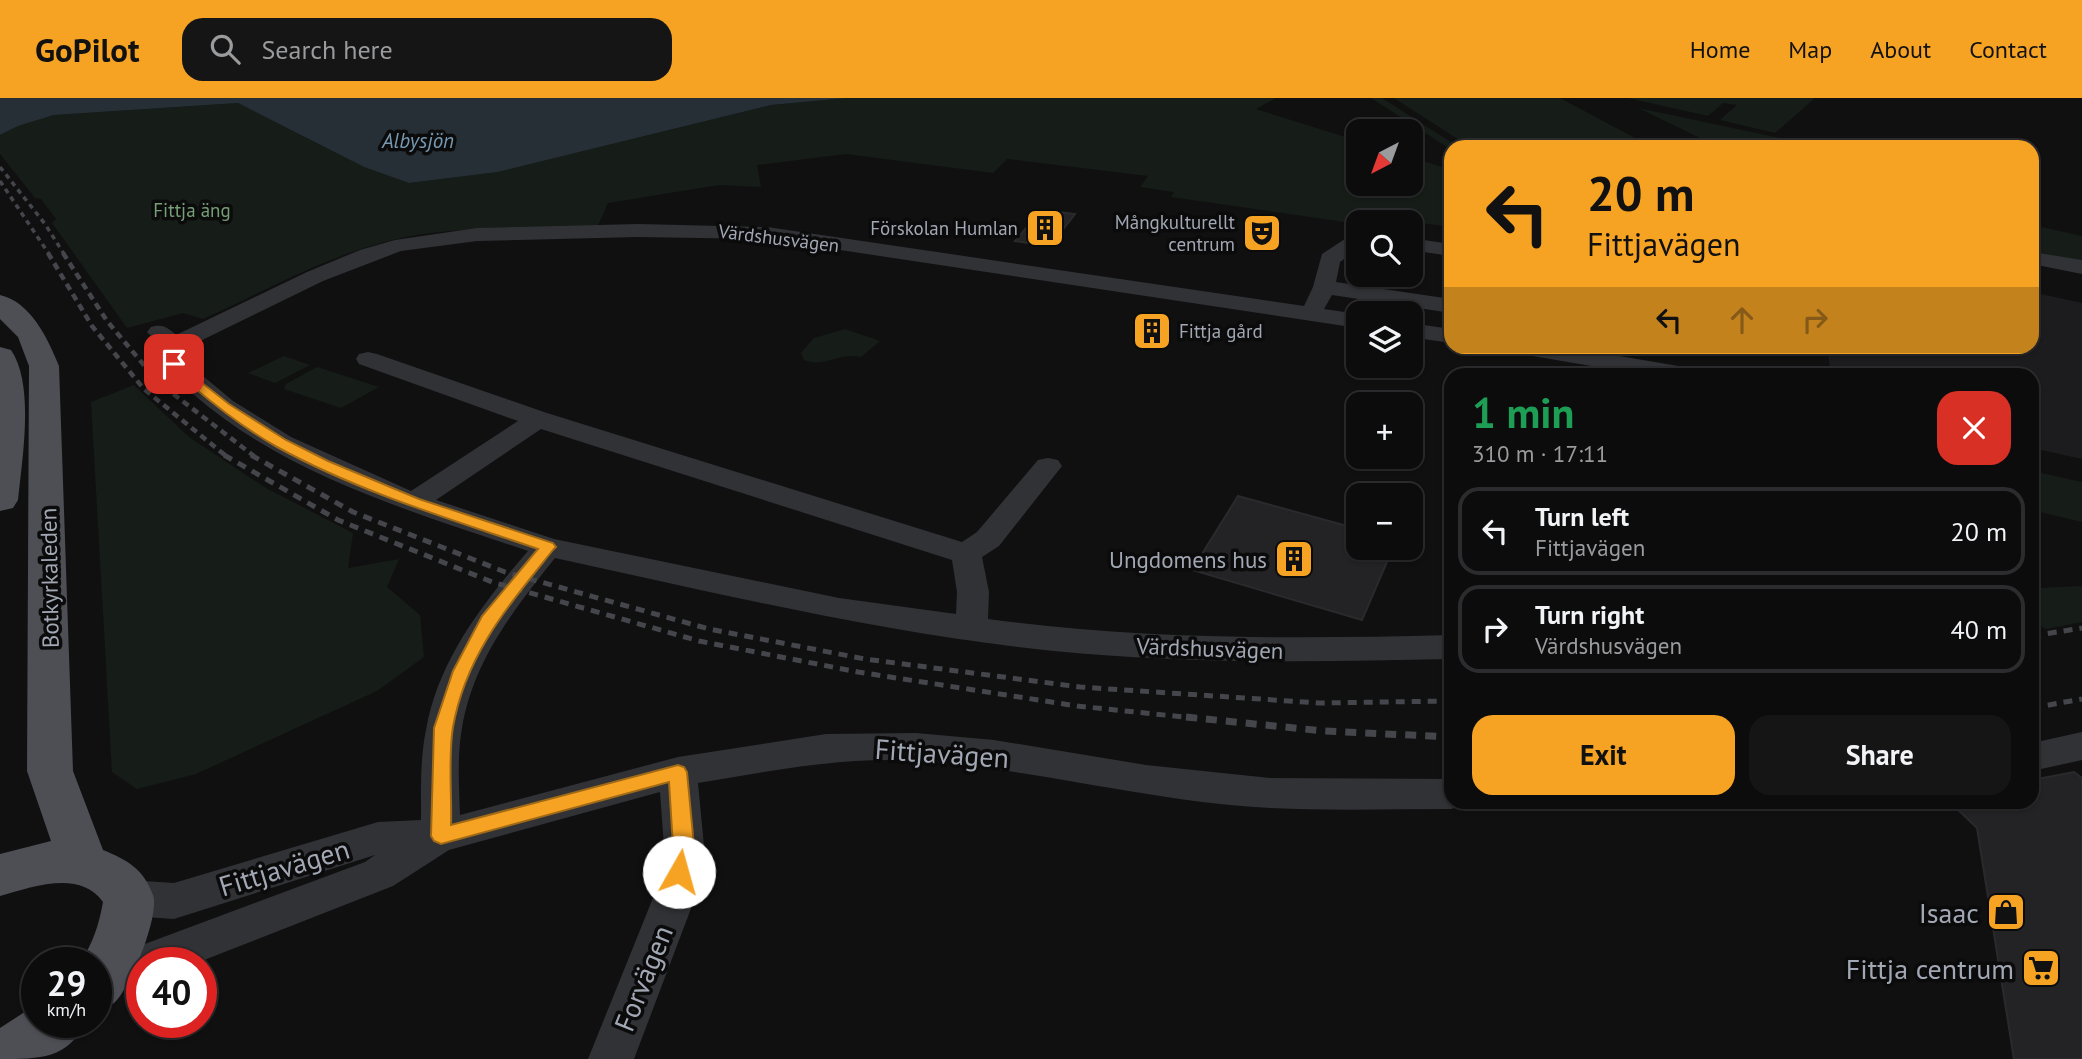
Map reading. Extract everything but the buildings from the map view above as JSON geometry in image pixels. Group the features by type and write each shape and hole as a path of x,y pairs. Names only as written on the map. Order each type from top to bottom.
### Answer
{"main road":[{"name":"Botkyrkaleden","path":"0,303 31,334 44,366 50,771 83,864"},
{"path":"0,356 6,376 10,418 0,500"},
{"path":"0,875 47,862 83,864 113,876 129,898 125,928 112,963"}],"street":[{"name":"Värdshusvägen","path":"1346,319 767,233 688,230 475,234 398,246 363,257 186,339 168,339 174,364 224,407 281,443 413,502 548,547 839,609 1052,639 1292,651 1444,647"},
{"path":"1423,246 1444,249"},
{"path":"1312,314 1324,287 1330,259 1346,248"},
{"path":"2039,259 2082,267"},
{"path":"1324,287 1444,305"},
{"path":"1423,332 1444,335"},
{"path":"1562,354 1643,368"},
{"path":"368,359 538,419 966,554"},
{"path":"413,502 538,419"},
{"path":"966,554 988,539 1048,466"},
{"path":"441,836 443,728 461,671 488,620 548,547"},
{"path":"966,554 973,583 974,618 969,629"},
{"path":"2039,755 2082,746"},
{"name":"Fittjavägen","path":"129,898 174,901 378,838 441,836 678,772 826,748 916,747 994,754 1146,780 1270,793 1444,794"},
{"name":"Forvägen","path":"611,1059 674,898 684,846 678,772"},
{"name":"Fittjavägen","path":"188,947 379,874 441,836"}],"shaded area":[{"path":"2039,294 2082,303 2082,459 2039,450 2039,368 1830,368 1828,354 2039,354"}],"green space":[{"name":"Fittja äng","path":"847,98 1276,98 1256,109 1346,137 1346,196 1423,196 1423,161 1444,168 1444,226 1423,223 1423,210 1346,210 1346,222 1171,197 1174,192 1140,187 1148,176 1007,159 993,173 846,154 757,165 761,187 719,185 608,203 597,228 466,230 389,241 317,266 203,319 183,313 127,328 52,223 56,219 41,199 35,198 0,154 0,135 18,126 54,115 238,103 364,167 409,183 498,172 771,105"},
{"path":"1371,98 1382,98 1415,119 1404,119"},
{"path":"1394,98 1560,98 1639,140 1459,140"},
{"path":"1628,98 1815,98 1775,133 1720,120 1737,105 1723,103 1708,116"},
{"path":"1638,108 1790,140 1704,140"},
{"path":"1423,124 1448,140 1444,140 1444,145 1423,132"},
{"path":"2039,227 2082,236 2082,263 2039,254"},
{"path":"845,329 880,341 861,357 846,356 819,362 804,360 801,353 814,338"},
{"path":"284,356 310,365 275,383 248,373"},
{"path":"317,367 379,387 341,408 284,389 286,384"},
{"path":"134,385 189,437 266,488 353,533 348,568 399,559 387,587 420,615 424,657 377,691 196,774 137,789 112,772 91,402"},
{"path":"2039,473 2082,482 2082,522 2039,512"},
{"path":"2082,586 2082,622 2046,629 2039,625 2040,588"}],"water":[{"name":"Albysjön","path":"0,98 847,98 771,105 498,172 409,183 364,167 238,103 54,115 18,126 0,135"}],"railway":[{"path":"0,167 45,224 64,254"},
{"path":"0,181 49,254"},
{"path":"48,253 92,326 144,389 226,456"},
{"path":"63,253 107,321 159,383 254,456"},
{"path":"224,455 338,520 492,582 699,641 858,672 1077,706 1203,719"},
{"path":"251,455 353,512 505,572 709,629 865,659 1080,687 1319,703 1444,701"},
{"path":"2039,635 2082,628"},
{"path":"2039,707 2082,699"},
{"path":"1186,717 1324,731 1444,737"}],"place":[{"name":"Förskolan Humlan","path":"1045,228"},
{"name":"Mångkulturellt centrum","path":"1262,233"},
{"name":"Fittja gård","path":"1152,331"},
{"name":"Ungdomens hus","path":"1294,559"},
{"name":"Isaac","path":"2006,912"},
{"name":"Fittja centrum","path":"2041,968"}],"route":[{"path":"174,364 224,407 281,443 323,464 413,502 548,547 488,620 461,671 443,728 441,836 678,772 684,846 679,872"}]}
